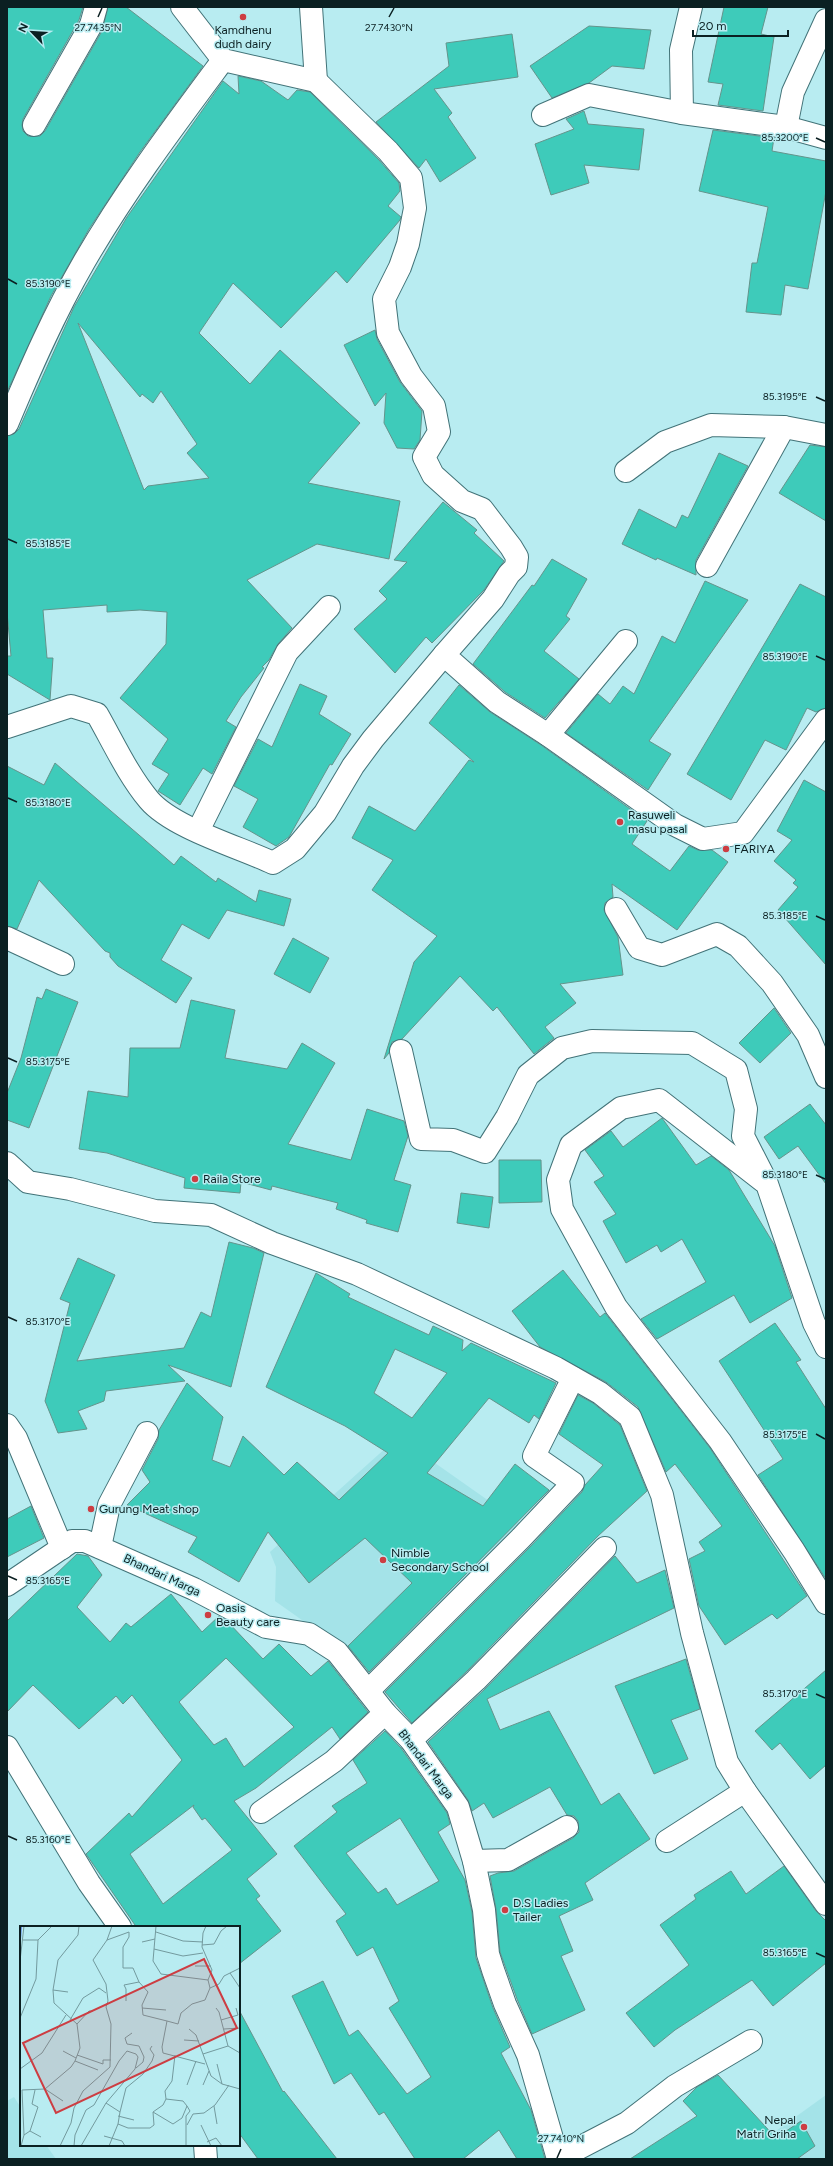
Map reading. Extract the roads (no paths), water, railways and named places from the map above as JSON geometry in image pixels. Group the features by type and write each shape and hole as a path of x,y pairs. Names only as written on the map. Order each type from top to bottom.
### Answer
{"street":[{"path":"34,125 90,25 96,7"},
{"path":"7,727 70,706 97,714 128,768 150,800 174,820 274,863 295,849 325,813 353,766 444,655 493,599 509,574 516,567 517,557 482,509 462,501 433,475 424,458 439,432 434,406 411,376 388,333 384,299 400,267 408,244 416,208 411,178 388,151 316,81 223,60 182,7"},
{"path":"311,7 316,81"},
{"path":"682,113 681,50 691,7"},
{"path":"786,127 793,92 826,20"},
{"path":"7,424 36,355 83,263 148,160 223,60"},
{"path":"543,115 589,95 682,113 786,127 826,138"},
{"path":"626,471 665,442 711,425 784,427 826,435"},
{"path":"707,566 784,427"},
{"path":"198,831 287,652 329,607"},
{"path":"548,735 626,641"},
{"path":"444,655 497,702 548,735 674,825 703,839 743,833 824,727"},
{"path":"616,909 639,948 656,954 662,955 717,934 738,946 772,983 808,1035 826,1077"},
{"path":"7,938 63,964"},
{"path":"401,1051 421,1139 453,1140 485,1152 508,1117 528,1075 562,1048 592,1041 692,1043 736,1070 746,1109 743,1136 767,1184 814,1323 826,1347"},
{"path":"767,1184 659,1100 621,1108 571,1145 558,1180 562,1208 616,1307 720,1441 794,1551 826,1603"},
{"path":"7,1163 28,1182 70,1189 155,1211 211,1214 272,1243 357,1274 482,1332 600,1393 630,1417 662,1495 692,1633 727,1762 745,1791 826,1904"},
{"path":"368,1691 521,1538 573,1483 534,1456 573,1378"},
{"path":"7,1425 16,1438 62,1548"},
{"path":"100,1547 109,1505 147,1433"},
{"name":"Bhandari Marga","path":"7,1585 72,1541 85,1541 194,1589 266,1628 309,1634 337,1652 386,1713 411,1740 458,1807 474,1861 484,1910 488,1954 504,2004 528,2055 558,2159"},
{"path":"411,1740 476,1680 605,1548"},
{"path":"261,1812 334,1761 386,1713"},
{"path":"7,1747 89,1883 119,1926"},
{"path":"667,1841 745,1791"},
{"path":"474,1861 508,1860 567,1827"},
{"path":"558,2159 627,2123 674,2086 752,2041"},
{"path":"205,2146 206,2159"}],"place":[{"name":"Kamdhenu dudh dairy","path":"243,17"},
{"name":"Rasuweli masu pasal","path":"620,822"},
{"name":"FARIYA","path":"726,849"},
{"name":"Raila Store","path":"195,1179"},
{"name":"Gurung Meat shop","path":"91,1509"},
{"name":"Nimble Secondary School","path":"383,1560"},
{"name":"Oasis Beauty care","path":"208,1615"},
{"name":"D.S Ladies Tailer","path":"505,1910"},
{"name":"Nepal Matri Griha","path":"804,2127"}]}
